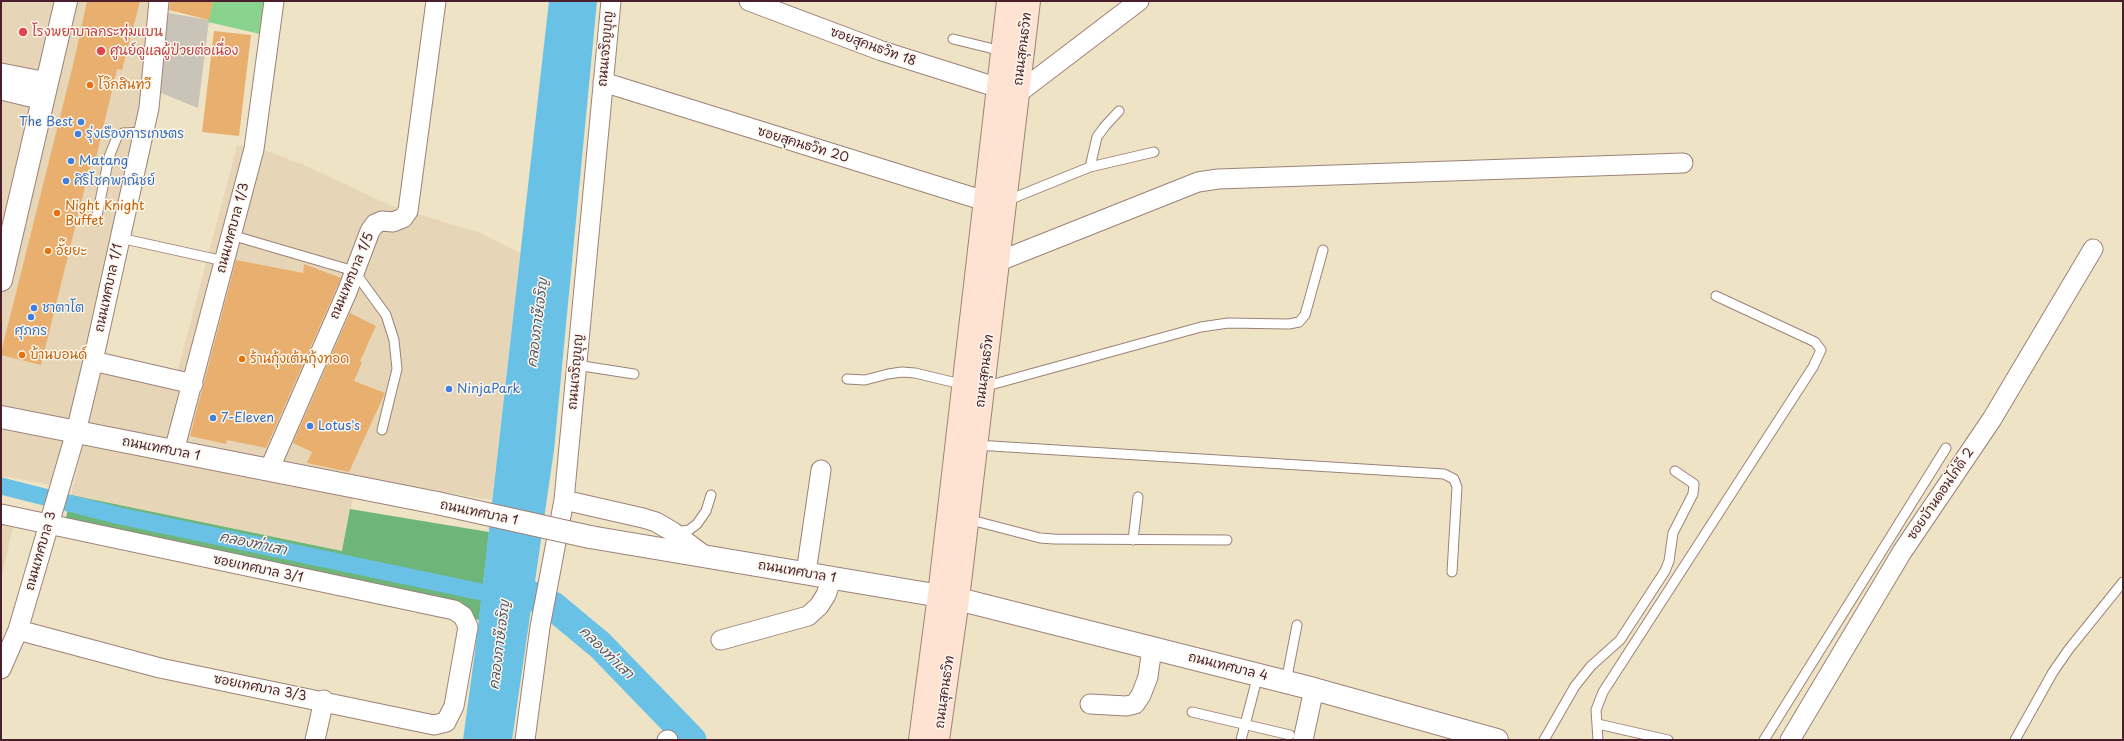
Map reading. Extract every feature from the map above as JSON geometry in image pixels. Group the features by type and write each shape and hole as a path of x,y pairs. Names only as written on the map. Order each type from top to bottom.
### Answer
{"main road":[{"name":"ถนนสุคนธวิท","path":"938,740 948,597 1008,91 1011,3"},
{"name":"ถนนสุคนธวิท","path":"1008,91 1002,51 1011,3"},
{"name":"ถนนสุคนธวิท","path":"958,517 976,445 973,386 997,262 995,201"},
{"name":"ถนนสุคนธวิท","path":"920,740 948,597"}],"street":[{"path":"1,280 66,1"},
{"name":"ถนนเทศบาล 1/1","path":"76,432 149,108 159,1"},
{"name":"ถนนเทศบาล 1/3","path":"174,451 193,384 254,149 274,1"},
{"name":"ถนนเทศบาล 1/5","path":"269,470 375,224 382,221 393,222 403,218 408,211 436,1"},
{"name":"ถนนเจริญบุญ","path":"525,740 543,613 564,500 611,1"},
{"name":"ซอยสุคนธวิท 18","path":"749,1 882,52 1008,91"},
{"path":"1008,91 1139,1"},
{"path":"1,73 45,91"},
{"name":"ซอยสุคนธวิท 20","path":"603,82 995,201"},
{"path":"1,90 45,91"},
{"path":"997,262 1198,182 1218,180 1683,163"},
{"name":"ซอยบัานดอนไก่ดี 2","path":"1790,740 1902,552 1992,418 2093,249"},
{"path":"93,361 193,384"},
{"name":"ถนนเทศบาล 1","path":"1,417 437,504 590,537 948,597"},
{"name":"ถนนเทศบาล 3","path":"1,669 18,630 76,432"},
{"path":"806,573 821,470"},
{"path":"564,500 643,518 674,532 705,556"},
{"name":"ซอยเทศบาล 3/1","path":"1,514 454,610 464,616 468,627 461,666"},
{"path":"721,640 808,616 819,606 826,594 832,577"},
{"name":"ถนนเทศบาล 4","path":"948,597 1314,689 1497,740"},
{"name":"ซอยเทศบาล 3/3","path":"18,630 160,668 324,700 434,725 446,722 452,710 461,666"},
{"path":"1090,704 1126,706 1134,704 1142,696 1148,677 1152,648"},
{"path":"1296,737 1314,689"},
{"path":"315,740 324,700"}],"lane":[{"path":"953,39 1002,51"},
{"path":"1090,167 1097,137 1104,126 1119,111"},
{"path":"96,221 109,157 117,136 123,133 144,132"},
{"path":"995,201 1090,167 1154,152"},
{"path":"231,235 354,271 386,315 394,340 396,369 382,430"},
{"path":"120,238 224,261"},
{"path":"847,379 865,380 902,372 915,373 973,386 1201,327 1228,323 1289,324 1299,322 1305,315 1322,250"},
{"path":"1598,740 1596,710 1603,692 1813,367 1821,350 1815,342 1716,296"},
{"path":"576,365 634,374"},
{"path":"976,445 1444,474 1454,479 1457,487 1452,572"},
{"path":"1764,740 1946,448"},
{"path":"1544,740 1575,686 1591,666 1620,640 1665,571 1669,561 1673,533 1693,494 1694,484 1675,471"},
{"path":"674,532 689,530 697,524 706,511 710,494"},
{"path":"1133,540 1138,497"},
{"path":"958,517 1040,538 1227,540"},
{"path":"2015,740 2069,648 2123,582"},
{"path":"1286,682 1297,625"},
{"path":"1241,740 1258,675"},
{"path":"1192,712 1296,737"},
{"path":"1598,724 1668,740"}],"shaded area":[{"path":"1,1 154,1 144,110 89,354 176,377 237,146 248,144 304,165 392,206 480,233 520,253 492,500 357,477 343,551 71,495 88,424 68,421 51,485 1,476"},
{"path":"163,12 209,20 198,108 156,91"},
{"path":"1,519 14,522 1,580"}],"green space":[{"path":"213,1 266,1 260,34 208,22"},
{"path":"71,495 342,551 350,509 489,532 479,620 65,522"}],"water":[{"name":"คลองภาษีเจริญ","path":"549,1 597,1 554,450 512,740 463,740 476,644"}],"building":[{"path":"87,1 140,1 122,70 117,69 96,158 93,157 41,365 1,355 1,353 74,61"},
{"path":"170,1 213,1 209,20 169,10"},
{"path":"214,31 251,35 239,136 202,132"},
{"path":"236,260 303,273 304,264 341,278 266,448 227,440 226,444 190,436"},
{"path":"350,313 376,326 360,361 362,362 354,381 385,393 349,472 307,463 312,452 293,443"}],"waterway":[{"name":"คลองท่าเสา","path":"1,486 120,516 505,597"},
{"name":"คลองท่าเสา","path":"508,584 553,606 600,645 692,740"}],"place":[{"name":"โรงพยาบาลกระทุ่มแบน","path":"23,32"},
{"name":"ศูนย์ดูแลผู้ป่วยต่อเนื่อง","path":"101,51"},
{"name":"โจ๊กสินทวี","path":"90,85"},
{"name":"The Best","path":"81,122"},
{"name":"รุ่งเรืองการเกษตร","path":"78,134"},
{"name":"Matang","path":"71,161"},
{"name":"ศิริโชคพาณิชย์","path":"66,181"},
{"name":"Night Knight Buffet","path":"57,213"},
{"name":"อั๊ยยะ","path":"48,251"},
{"name":"ชาตาโต","path":"34,308"},
{"name":"ศุภกร","path":"31,317"},
{"name":"บ้านบอนด์","path":"22,355"},
{"name":"ร้านกุ้งเต้นกุ้งทอด","path":"242,359"},
{"name":"NinjaPark","path":"449,389"},
{"name":"7-Eleven","path":"213,418"},
{"name":"Lotus's","path":"310,426"}]}
